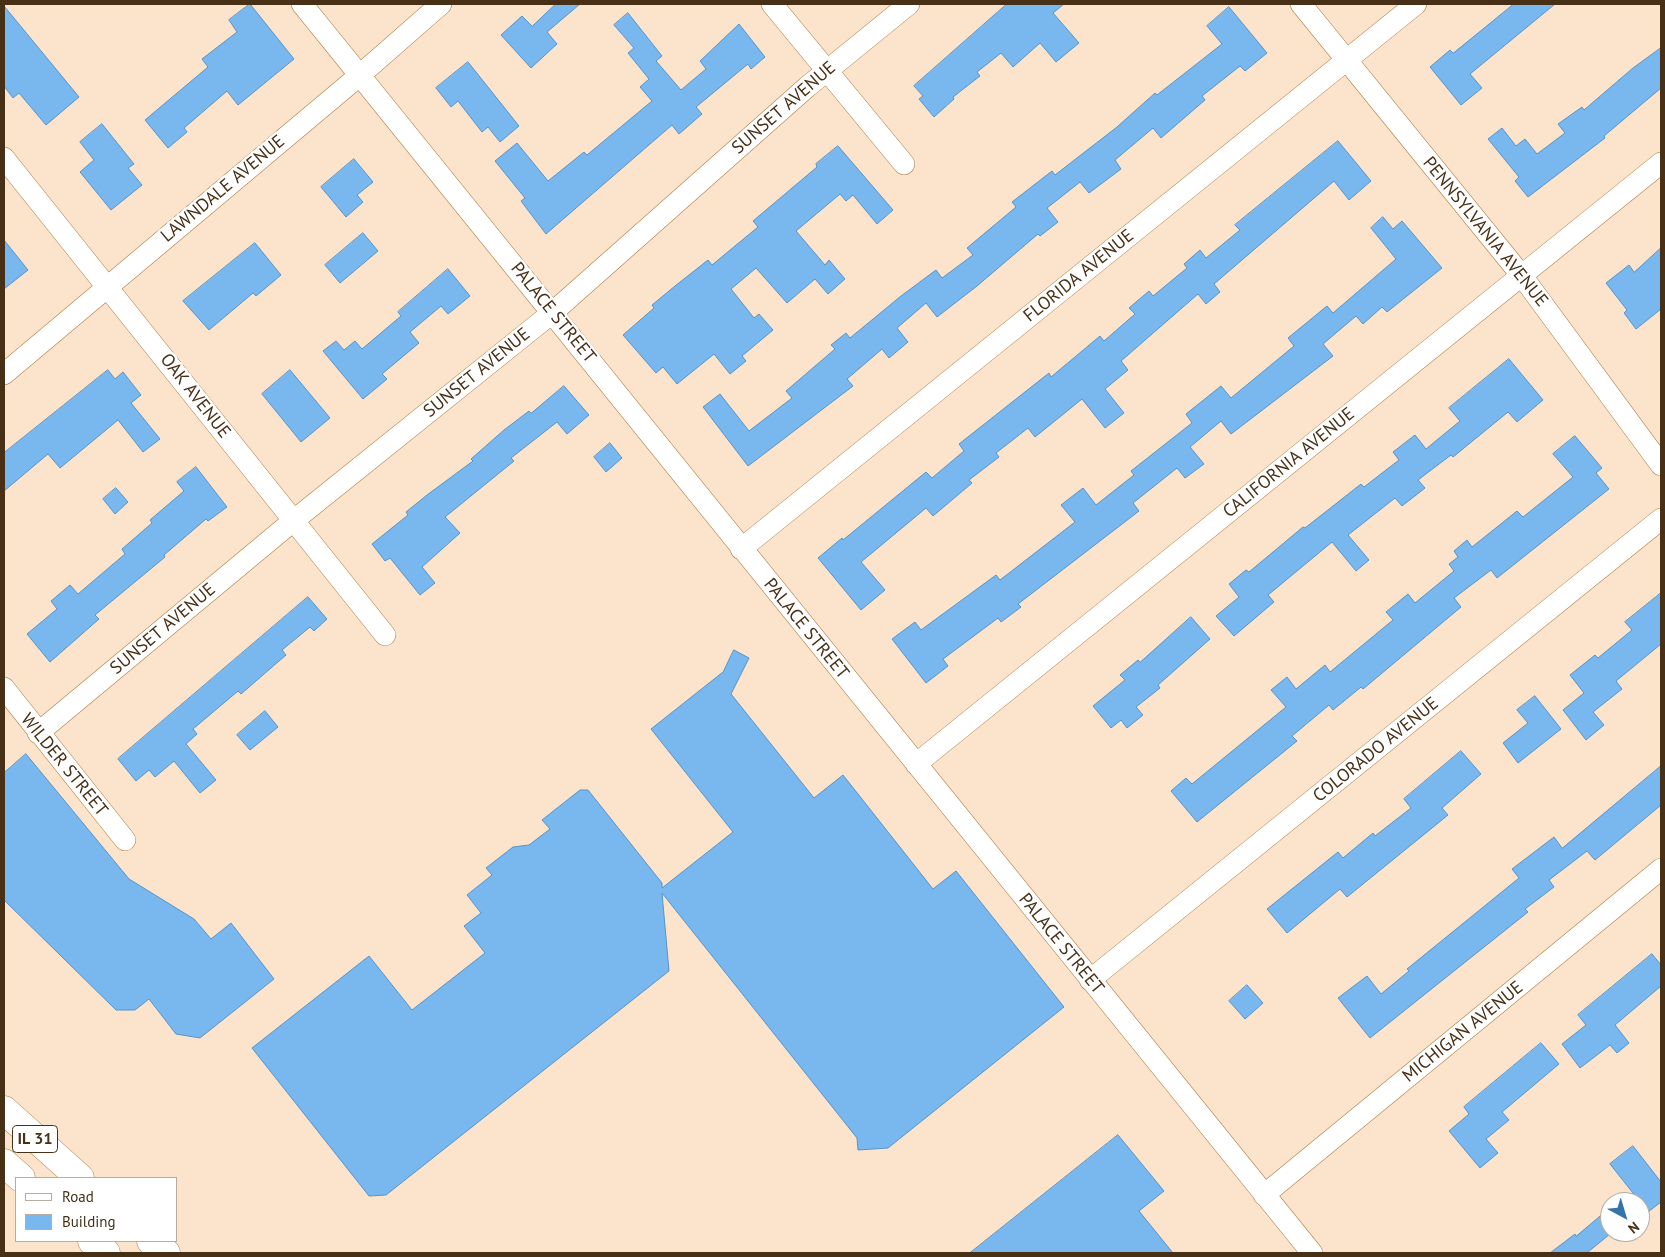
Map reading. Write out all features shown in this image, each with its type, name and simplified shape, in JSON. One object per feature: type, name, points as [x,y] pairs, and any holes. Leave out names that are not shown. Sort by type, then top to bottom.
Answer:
[{"type":"main road","name":"IL 31","points":[[4,1110],[79,1177]]},
{"type":"main road","points":[[4,1163],[20,1177]]},
{"type":"main road","points":[[93,1242],[106,1253]]},
{"type":"main road","points":[[153,1242],[166,1253]]},
{"type":"street","name":"PALACE STREET","points":[[302,4],[1312,1253]]},
{"type":"street","name":"LAWNDALE AVENUE","points":[[4,374],[360,75],[441,4]]},
{"type":"street","points":[[772,4],[904,164]]},
{"type":"street","name":"SUNSET AVENUE","points":[[38,733],[293,521],[552,313],[827,70],[909,4]]},
{"type":"street","name":"PENNSYLVANIA AVENUE","points":[[1301,4],[1522,276],[1661,465]]},
{"type":"street","name":"FLORIDA AVENUE","points":[[741,549],[1416,4]]},
{"type":"street","name":"OAK AVENUE","points":[[4,158],[385,635]]},
{"type":"street","name":"CALIFORNIA AVENUE","points":[[916,764],[1661,162]]},
{"type":"street","name":"COLORADO AVENUE","points":[[1090,980],[1661,519]]},
{"type":"street","name":"WILDER STREET","points":[[4,688],[125,840]]},
{"type":"street","name":"MICHIGAN AVENUE","points":[[1264,1194],[1661,869]]},
{"type":"building","points":[[250,4],[294,59],[238,105],[227,91],[184,128],[187,132],[168,148],[145,120],[208,67],[202,59],[237,32],[229,20]]},
{"type":"building","points":[[556,4],[580,4],[547,32],[557,44],[531,68],[501,35],[522,16],[532,26]]},
{"type":"building","points":[[1007,4],[1064,4],[1053,13],[1079,43],[1056,62],[1040,43],[1013,67],[1001,53],[977,72],[980,76],[953,97],[954,99],[934,117],[919,99],[923,96],[914,86]]},
{"type":"building","points":[[1514,4],[1555,4],[1470,74],[1482,88],[1461,105],[1430,67],[1450,50],[1453,53]]},
{"type":"building","points":[[4,6],[79,97],[46,125],[19,93],[13,98],[4,86]]},
{"type":"building","points":[[1229,7],[1267,53],[1245,71],[1240,66],[1202,96],[1205,100],[1161,138],[1153,128],[1115,160],[1121,169],[1089,193],[1080,182],[1047,208],[1058,222],[1040,236],[1038,234],[937,317],[926,303],[897,328],[908,342],[889,358],[882,349],[847,379],[853,386],[748,466],[703,407],[720,394],[749,431],[792,398],[786,391],[835,349],[831,345],[846,333],[850,338],[936,270],[942,278],[973,255],[967,248],[1016,207],[1012,202],[1052,171],[1055,175],[1117,127],[1155,93],[1157,95],[1222,44],[1207,26]]},
{"type":"building","points":[[628,13],[662,56],[656,61],[681,90],[706,69],[700,61],[739,24],[765,57],[751,69],[748,64],[696,107],[702,114],[679,134],[672,125],[546,234],[521,201],[525,198],[495,161],[517,143],[548,181],[584,152],[587,155],[652,101],[640,87],[649,79],[628,53],[634,48],[614,25]]},
{"type":"building","points":[[1661,48],[1661,88],[1604,136],[1605,138],[1528,197],[1515,181],[1519,177],[1488,139],[1502,128],[1516,146],[1525,139],[1537,154],[1565,133],[1558,124],[1582,107],[1584,110],[1633,68]]},
{"type":"building","points":[[468,62],[519,126],[500,142],[488,127],[482,132],[458,101],[451,107],[436,88]]},
{"type":"building","points":[[102,124],[134,164],[128,168],[142,185],[111,210],[80,172],[94,160],[80,142]]},
{"type":"building","points":[[1338,141],[1371,181],[1349,200],[1334,181],[1214,284],[1220,292],[1206,304],[1198,294],[1121,361],[1128,370],[1105,389],[1124,413],[1105,428],[1082,399],[1035,437],[1028,428],[996,453],[999,457],[969,480],[972,483],[933,516],[926,508],[861,562],[885,590],[861,610],[818,558],[926,472],[932,478],[964,451],[959,444],[1049,373],[1051,377],[1100,336],[1104,341],[1135,314],[1129,308],[1149,291],[1153,296],[1187,268],[1184,264],[1200,250],[1206,258],[1240,230],[1235,225]]},
{"type":"building","points":[[838,146],[893,210],[877,224],[853,195],[846,201],[840,194],[796,231],[825,265],[829,260],[845,279],[828,294],[815,279],[787,303],[756,268],[731,289],[754,318],[759,314],[773,330],[742,356],[746,361],[730,374],[714,354],[677,384],[663,367],[656,373],[623,335],[654,308],[652,305],[675,286],[708,260],[712,265],[758,227],[753,221],[817,167],[816,164]]},
{"type":"building","points":[[354,159],[373,182],[357,195],[363,202],[346,217],[321,187]]},
{"type":"building","points":[[1383,217],[1393,229],[1402,221],[1442,268],[1387,312],[1382,307],[1363,324],[1356,316],[1323,344],[1333,356],[1231,434],[1221,421],[1190,447],[1204,464],[1185,478],[1177,468],[1133,503],[1139,511],[1018,604],[1021,607],[1001,622],[998,618],[943,659],[948,666],[926,683],[892,639],[915,622],[921,630],[996,575],[1000,580],[1075,522],[1061,505],[1083,488],[1096,505],[1134,475],[1131,471],[1192,423],[1186,414],[1221,386],[1231,398],[1294,346],[1288,338],[1327,306],[1333,313],[1396,259],[1371,228]]},
{"type":"building","points":[[363,233],[378,251],[340,283],[325,265]]},
{"type":"building","points":[[4,240],[28,270],[4,289]]},
{"type":"building","points":[[255,243],[281,275],[256,296],[253,293],[209,330],[183,301]]},
{"type":"building","points":[[1661,248],[1661,309],[1636,329],[1624,313],[1627,310],[1606,283],[1629,265],[1634,272]]},
{"type":"building","points":[[448,269],[470,296],[448,314],[441,306],[410,332],[419,343],[382,374],[387,379],[363,399],[323,351],[336,341],[344,350],[355,341],[362,349],[401,316],[398,312]]},
{"type":"building","points":[[1509,359],[1543,400],[1517,422],[1508,412],[1453,457],[1451,455],[1418,480],[1425,488],[1402,506],[1395,498],[1348,535],[1369,560],[1356,571],[1332,542],[1268,595],[1274,602],[1234,636],[1216,616],[1239,597],[1229,584],[1246,570],[1249,572],[1303,527],[1305,528],[1361,484],[1364,487],[1399,460],[1393,452],[1415,435],[1426,449],[1460,421],[1449,408]]},
{"type":"building","points":[[108,370],[115,379],[123,372],[141,395],[131,403],[160,439],[143,452],[118,420],[60,468],[48,454],[4,491],[4,453]]},
{"type":"building","points":[[290,370],[330,418],[301,442],[262,394]]},
{"type":"building","points":[[564,386],[589,415],[567,434],[557,422],[511,458],[514,461],[445,517],[460,533],[422,567],[435,583],[420,595],[390,558],[385,561],[372,544],[408,515],[406,512],[473,461],[471,459],[504,430],[529,411],[531,413]]},
{"type":"building","points":[[1575,436],[1602,468],[1596,473],[1609,489],[1497,578],[1491,570],[1454,598],[1461,607],[1363,689],[1361,687],[1333,710],[1329,705],[1292,736],[1297,741],[1197,822],[1171,791],[1186,778],[1192,784],[1286,707],[1271,690],[1287,677],[1296,689],[1325,665],[1330,672],[1393,620],[1386,612],[1408,594],[1415,603],[1454,571],[1449,564],[1458,557],[1454,551],[1467,540],[1472,547],[1517,511],[1523,517],[1573,477],[1553,454]]},
{"type":"building","points":[[610,443],[622,458],[606,472],[594,457]]},
{"type":"building","points":[[196,467],[227,507],[208,521],[206,519],[164,555],[165,557],[95,615],[99,619],[50,662],[27,634],[57,609],[51,601],[70,585],[78,594],[125,554],[122,549],[152,523],[150,520],[184,491],[177,482]]},
{"type":"building","points":[[116,488],[128,502],[115,514],[103,499]]},
{"type":"building","points":[[1661,593],[1661,644],[1616,681],[1622,689],[1593,712],[1604,725],[1586,740],[1563,710],[1584,693],[1570,675],[1595,655],[1598,658],[1632,630],[1625,622]]},
{"type":"building","points":[[308,597],[327,619],[314,631],[310,627],[282,650],[286,655],[241,694],[238,691],[193,729],[197,734],[186,744],[216,780],[200,793],[174,761],[155,777],[149,770],[136,781],[118,759]]},
{"type":"building","points":[[1191,617],[1210,639],[1158,685],[1160,688],[1136,707],[1143,715],[1127,728],[1121,720],[1111,728],[1093,706],[1125,680],[1120,675],[1138,660],[1140,662]]},
{"type":"building","points":[[734,650],[749,658],[731,694],[814,798],[843,775],[933,889],[956,871],[1064,1007],[888,1148],[858,1150],[857,1138],[662,893],[669,971],[386,1195],[369,1196],[252,1048],[369,956],[412,1010],[485,953],[464,926],[481,913],[467,895],[492,875],[486,868],[513,847],[529,845],[550,829],[542,820],[580,790],[588,790],[662,883],[662,888],[733,832],[651,729],[723,672]]},
{"type":"building","points":[[1535,696],[1561,729],[1518,763],[1503,743],[1528,723],[1517,710]]},
{"type":"building","points":[[265,711],[278,727],[250,750],[237,735]]},
{"type":"building","points":[[1461,751],[1481,774],[1442,808],[1448,815],[1347,897],[1340,889],[1287,933],[1267,909],[1338,852],[1343,858],[1373,833],[1375,836],[1411,808],[1404,799]]},
{"type":"building","points":[[26,754],[129,879],[194,919],[211,939],[231,923],[274,979],[200,1038],[176,1034],[149,999],[135,1010],[116,1010],[4,900],[4,773]]},
{"type":"building","points":[[1661,766],[1661,805],[1595,860],[1587,851],[1549,880],[1554,887],[1525,909],[1528,912],[1370,1038],[1338,998],[1367,976],[1381,994],[1409,971],[1407,969],[1519,878],[1512,869],[1554,837],[1562,848]]},
{"type":"building","points":[[1652,954],[1661,965],[1661,986],[1615,1025],[1629,1043],[1617,1053],[1610,1045],[1580,1068],[1562,1044],[1586,1025],[1578,1015]]},
{"type":"building","points":[[1247,985],[1263,1003],[1245,1019],[1229,1001]]},
{"type":"building","points":[[1541,1043],[1559,1064],[1502,1112],[1509,1120],[1486,1139],[1498,1153],[1480,1168],[1449,1131],[1469,1114],[1464,1107]]},
{"type":"building","points":[[1118,1135],[1164,1191],[1139,1211],[1173,1253],[970,1253]]},
{"type":"building","points":[[1633,1146],[1661,1182],[1661,1202],[1650,1210],[1650,1192],[1632,1192],[1610,1164]]},
{"type":"building","points":[[1600,1216],[1600,1242],[1588,1252],[1590,1253],[1550,1253],[1575,1234],[1576,1236]]}]
